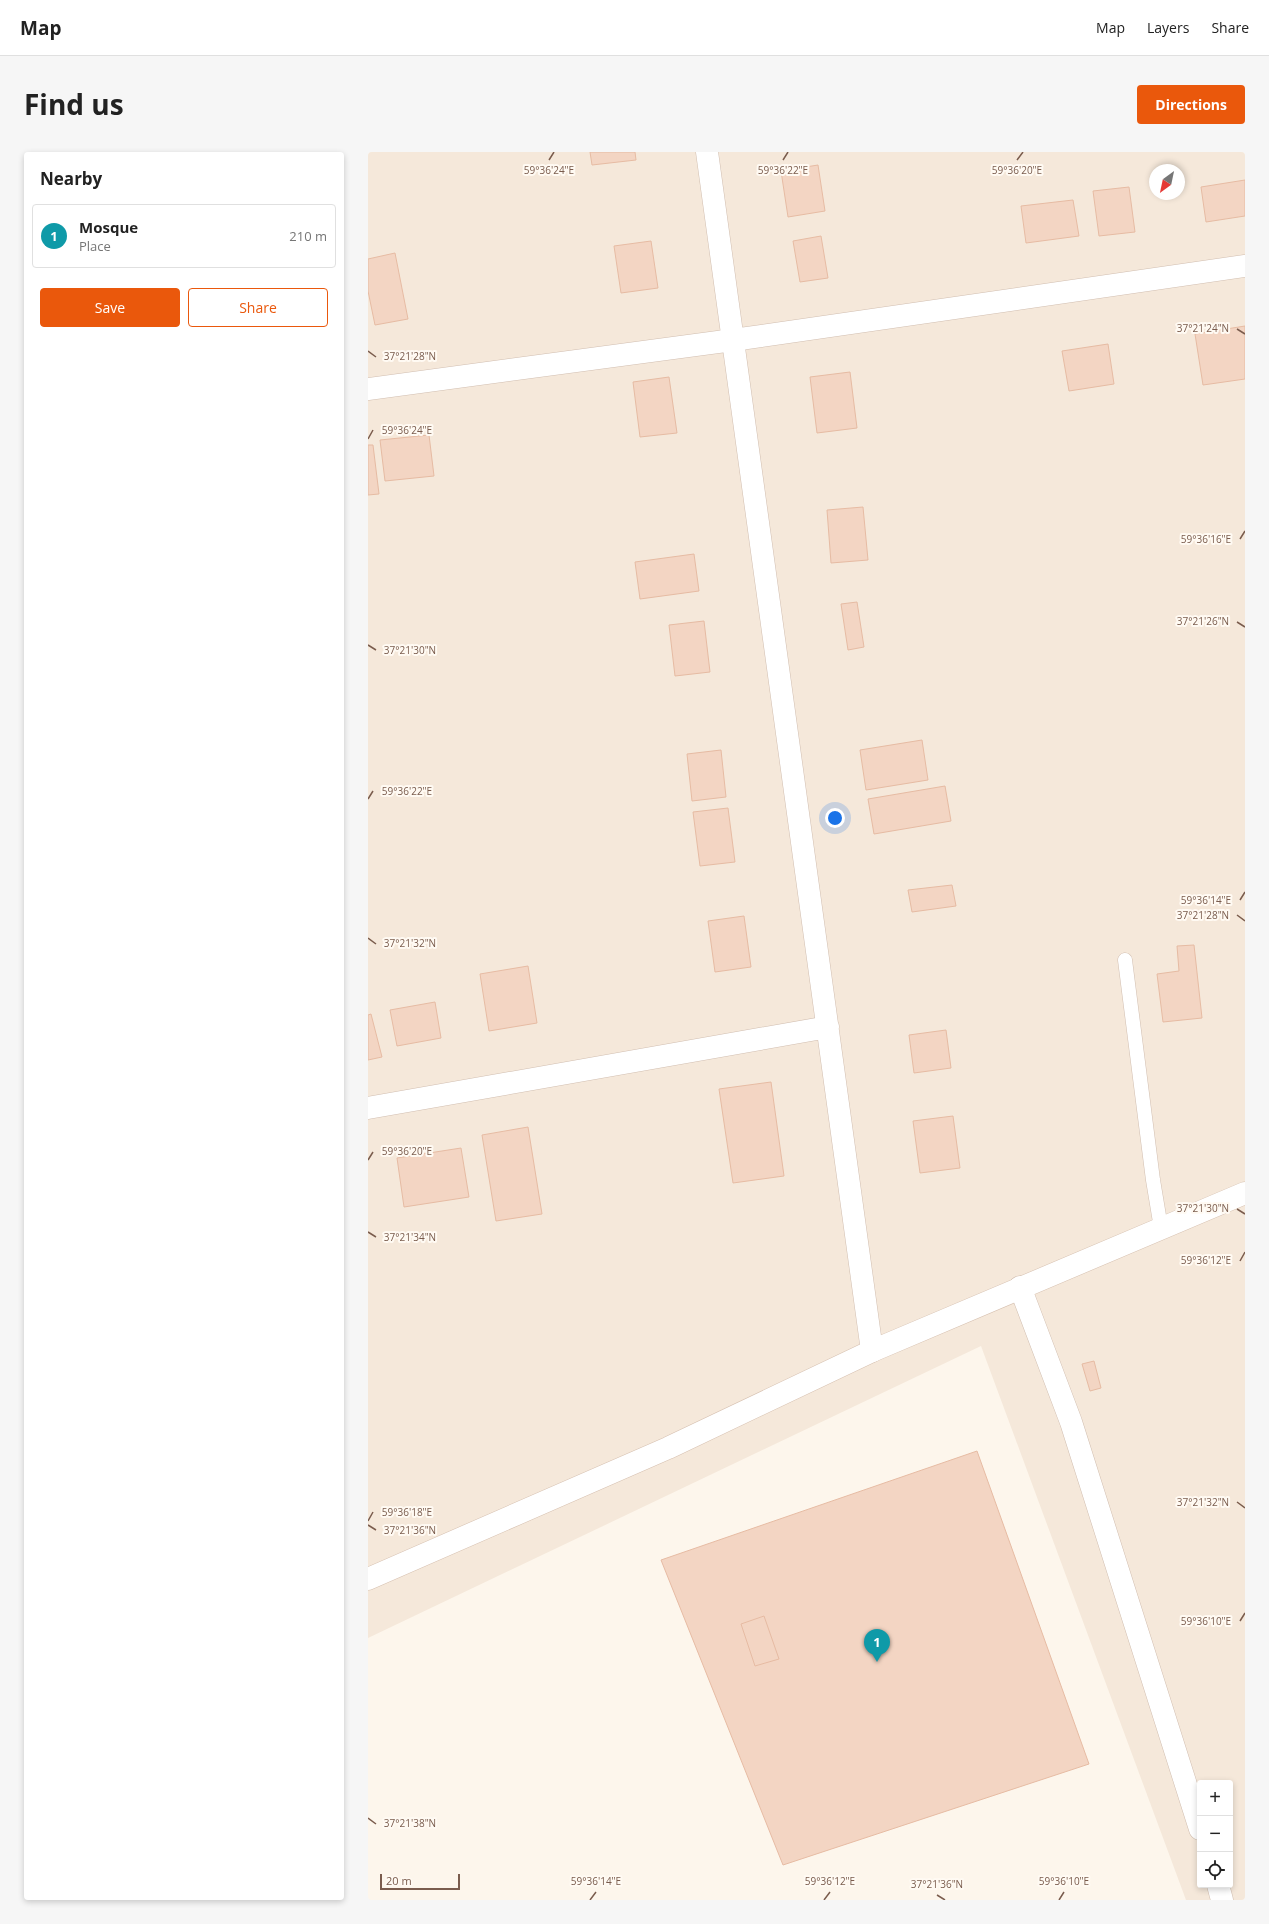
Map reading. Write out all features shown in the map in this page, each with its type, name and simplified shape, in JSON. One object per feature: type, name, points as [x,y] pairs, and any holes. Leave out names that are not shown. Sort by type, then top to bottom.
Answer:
[{"type":"street","points":[[707,152],[872,1351]]},
{"type":"street","points":[[368,389],[733,340],[1245,266]]},
{"type":"street","points":[[368,1108],[828,1027]]},
{"type":"street","points":[[368,1579],[668,1448],[872,1351],[1020,1287],[1245,1193]]},
{"type":"street","points":[[1020,1287],[1071,1422],[1197,1820]]},
{"type":"street","points":[[1219,1888],[1222,1900]]},
{"type":"lane","points":[[1125,960],[1153,1180],[1161,1228]]},
{"type":"shaded area","points":[[368,152],[1245,152],[1245,1900],[1186,1900],[981,1346],[368,1638]]},
{"type":"building","points":[[590,152],[635,152],[636,160],[592,165]]},
{"type":"building","points":[[818,165],[825,211],[788,217],[781,171]]},
{"type":"building","points":[[1245,180],[1245,216],[1206,222],[1201,187]]},
{"type":"building","points":[[1129,187],[1135,232],[1099,236],[1093,191]]},
{"type":"building","points":[[1073,200],[1079,236],[1026,243],[1021,206]]},
{"type":"building","points":[[821,236],[828,278],[800,282],[793,241]]},
{"type":"building","points":[[651,241],[658,288],[621,293],[614,246]]},
{"type":"building","points":[[395,253],[408,319],[375,325],[368,291],[368,259]]},
{"type":"building","points":[[1245,326],[1245,379],[1203,385],[1195,334]]},
{"type":"building","points":[[1108,344],[1114,384],[1069,391],[1062,351]]},
{"type":"building","points":[[850,372],[857,428],[817,433],[810,377]]},
{"type":"building","points":[[669,377],[677,433],[640,437],[633,382]]},
{"type":"building","points":[[429,435],[434,476],[385,481],[380,440]]},
{"type":"building","points":[[368,445],[373,445],[379,494],[368,495]]},
{"type":"building","points":[[863,507],[868,560],[831,563],[827,510]]},
{"type":"building","points":[[694,554],[699,591],[640,599],[635,562]]},
{"type":"building","points":[[857,602],[864,647],[848,650],[841,604]]},
{"type":"building","points":[[704,621],[710,672],[675,676],[669,625]]},
{"type":"building","points":[[922,740],[928,780],[866,790],[860,750]]},
{"type":"building","points":[[721,750],[726,797],[692,801],[687,754]]},
{"type":"building","points":[[945,786],[951,821],[874,834],[868,799]]},
{"type":"building","points":[[728,808],[735,862],[700,866],[693,812]]},
{"type":"building","points":[[952,885],[956,906],[912,912],[908,890]]},
{"type":"building","points":[[744,916],[751,967],[715,972],[708,921]]},
{"type":"building","points":[[1194,945],[1202,1018],[1163,1022],[1157,974],[1179,971],[1177,946]]},
{"type":"building","points":[[528,966],[537,1023],[489,1031],[480,974]]},
{"type":"building","points":[[435,1002],[441,1038],[397,1046],[390,1010]]},
{"type":"building","points":[[371,1014],[382,1057],[368,1060],[368,1015]]},
{"type":"building","points":[[946,1030],[951,1068],[914,1073],[909,1035]]},
{"type":"building","points":[[771,1082],[784,1176],[733,1183],[719,1089]]},
{"type":"building","points":[[953,1116],[960,1168],[920,1173],[913,1121]]},
{"type":"building","points":[[528,1127],[542,1214],[496,1221],[482,1135]]},
{"type":"building","points":[[461,1148],[469,1197],[404,1207],[397,1158]]},
{"type":"building","points":[[1094,1361],[1101,1388],[1090,1391],[1082,1364]]},
{"type":"building","points":[[977,1451],[1089,1764],[783,1865],[661,1560]]},
{"type":"building","points":[[764,1616],[779,1659],[755,1666],[741,1624]]},
{"type":"place","name":"Mosque","points":[[877,1662]]}]
